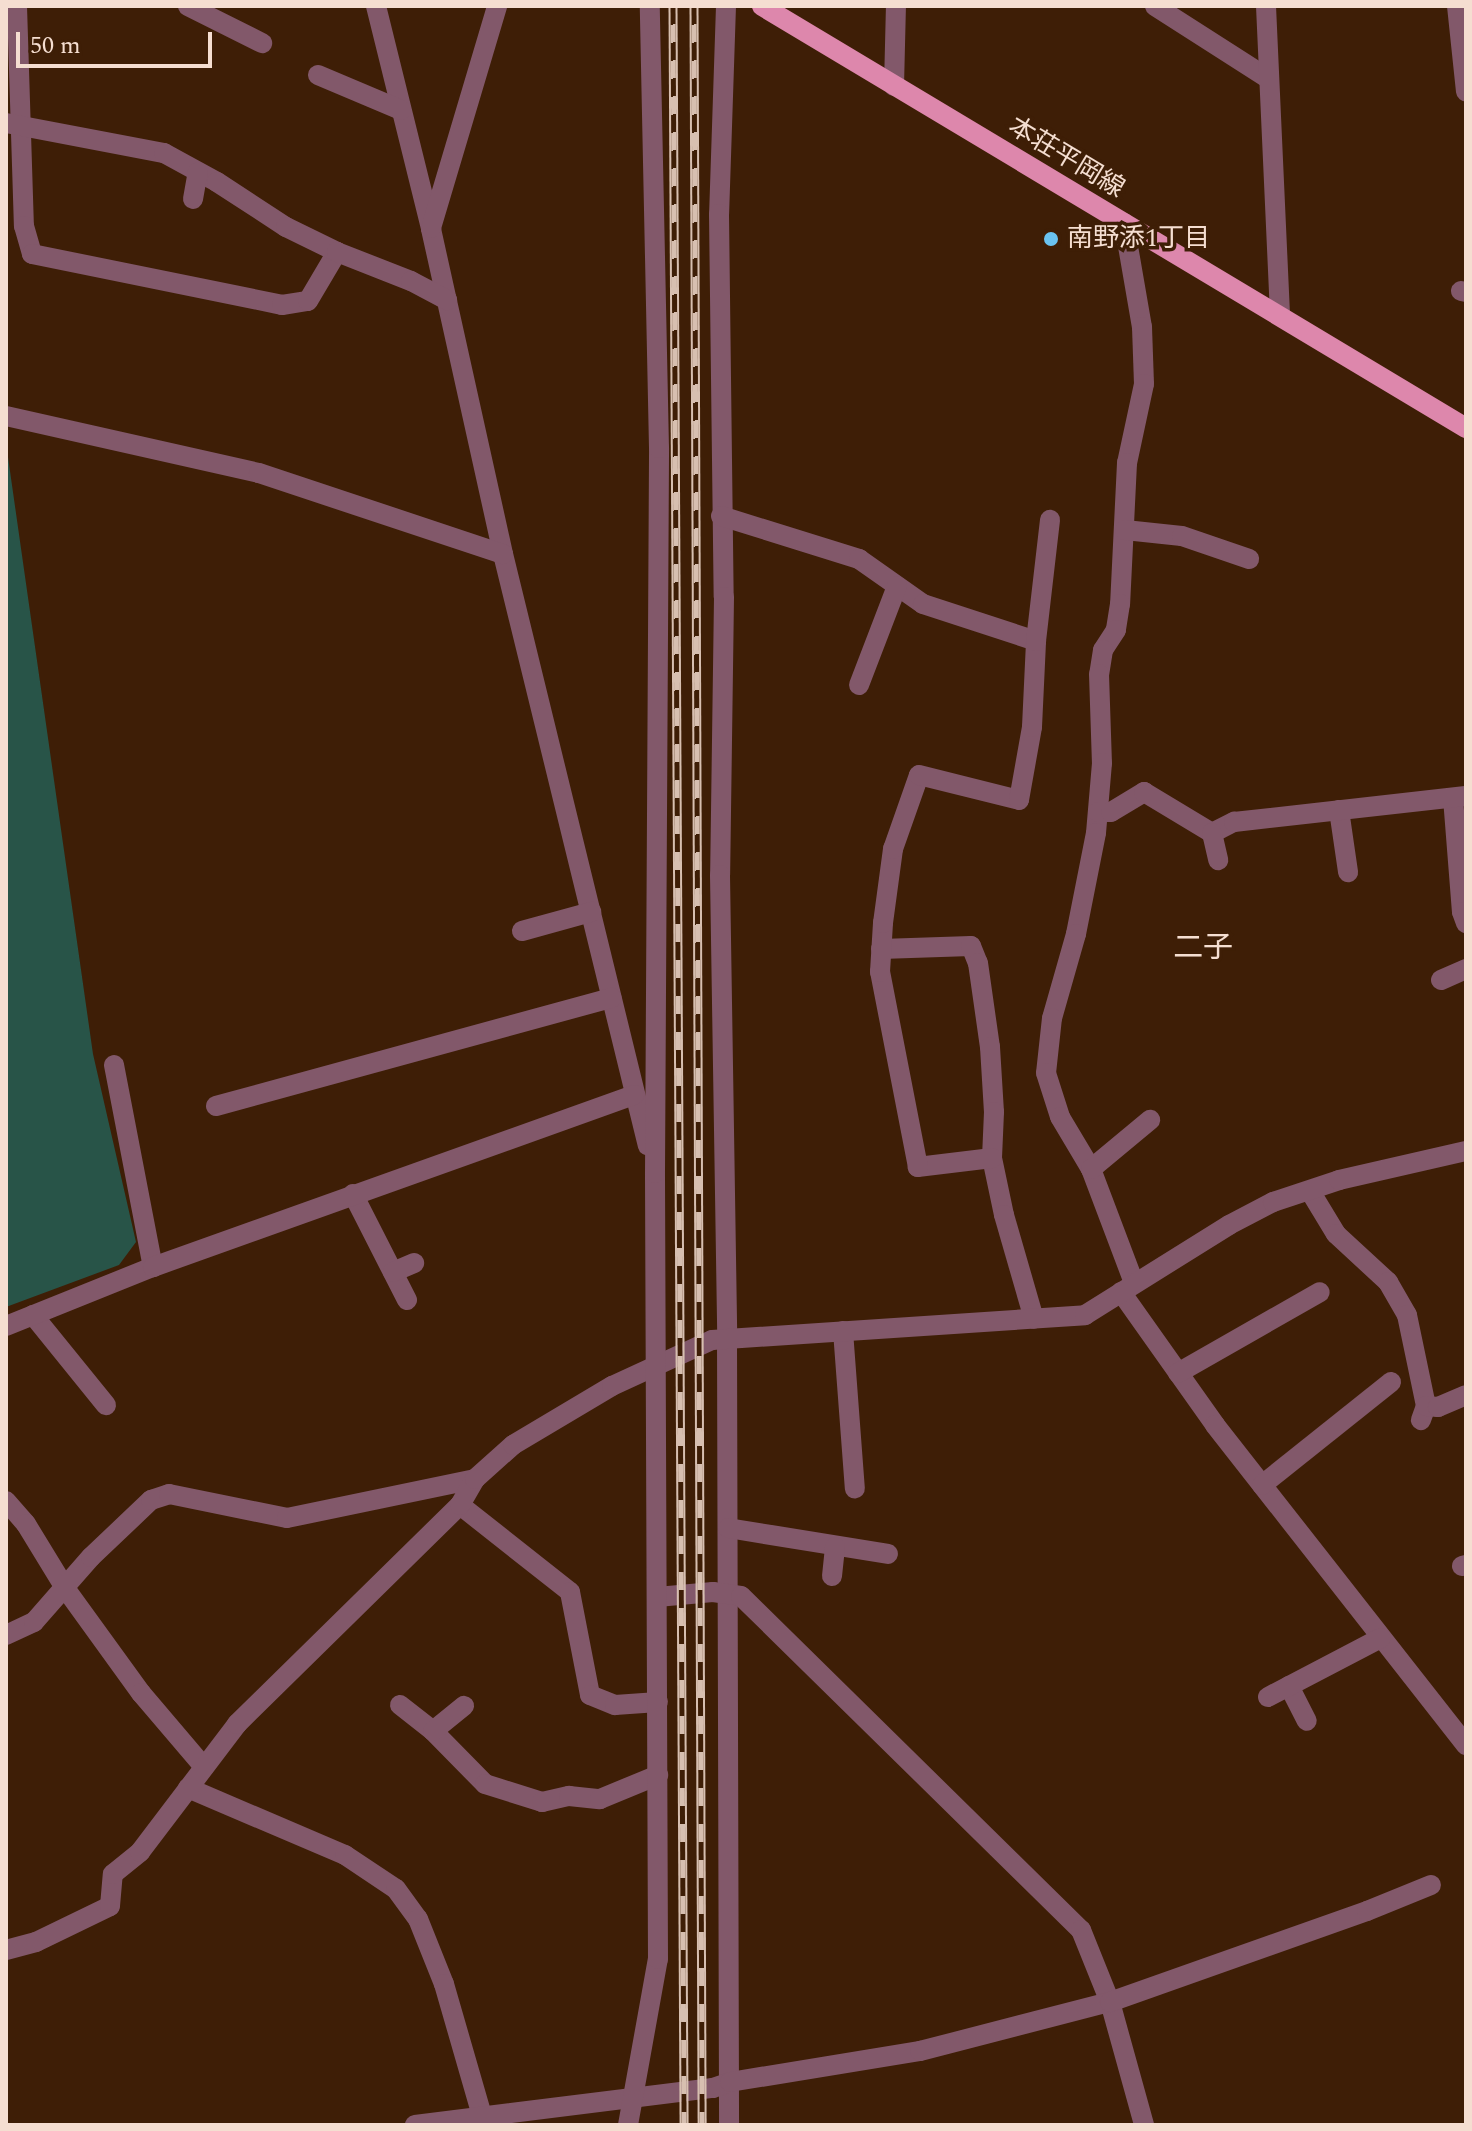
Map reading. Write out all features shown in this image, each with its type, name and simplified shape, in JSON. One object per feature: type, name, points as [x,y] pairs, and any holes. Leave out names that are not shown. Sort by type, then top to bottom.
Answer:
[{"type":"main road","name":"本荘平岡線","points":[[762,6],[1466,428]]},
{"type":"street","points":[[17,6],[13,124],[24,226],[32,254],[282,305],[308,301],[337,252]]},
{"type":"street","points":[[188,6],[262,43]]},
{"type":"street","points":[[376,6],[431,229],[503,554],[655,1173]]},
{"type":"street","points":[[431,229],[497,6]]},
{"type":"street","points":[[628,2125],[630,2100],[658,1959],[655,1173],[659,448],[650,6]]},
{"type":"street","points":[[726,6],[719,214],[724,597],[720,875],[727,1339],[726,1936],[729,2125]]},
{"type":"street","points":[[894,86],[896,6]]},
{"type":"street","points":[[1155,6],[1269,79]]},
{"type":"street","points":[[1266,6],[1280,316]]},
{"type":"street","points":[[1457,6],[1466,92]]},
{"type":"street","points":[[318,75],[401,110]]},
{"type":"street","points":[[13,124],[164,153],[286,227],[337,252],[411,281],[447,300]]},
{"type":"street","points":[[193,199],[198,172]]},
{"type":"street","points":[[1124,223],[1142,327],[1144,384],[1127,463],[1125,530],[1116,630],[1103,650],[1099,674],[1102,763],[1098,812],[1080,919],[1052,1018],[1046,1073],[1060,1117],[1091,1169],[1127,1288],[1178,1373],[1466,1745]]},
{"type":"street","points":[[6,416],[259,473],[503,554]]},
{"type":"street","points":[[721,516],[859,559],[923,604],[1036,641]]},
{"type":"street","points":[[992,1158],[918,1167],[880,972],[881,949],[893,849],[919,775],[1019,800],[1032,727],[1036,641],[1050,520]]},
{"type":"street","points":[[1125,530],[1182,536],[1249,559]]},
{"type":"street","points":[[859,685],[897,586]]},
{"type":"street","points":[[1098,812],[1111,812],[1144,792],[1212,833],[1218,860]]},
{"type":"street","points":[[1212,833],[1234,822],[1460,797],[1462,912],[1466,923]]},
{"type":"street","points":[[1339,810],[1348,872]]},
{"type":"street","points":[[522,931],[591,912]]},
{"type":"street","points":[[881,949],[971,946],[978,963],[990,1047],[994,1112],[992,1158],[1004,1215],[1034,1319]]},
{"type":"street","points":[[1441,980],[1466,969]]},
{"type":"street","points":[[216,1106],[612,998]]},
{"type":"street","points":[[114,1065],[153,1267]]},
{"type":"street","points":[[6,1326],[153,1267],[634,1095]]},
{"type":"street","points":[[1091,1169],[1150,1120]]},
{"type":"street","points":[[6,1950],[36,1942],[110,1906],[113,1874],[140,1852],[237,1724],[306,1652],[460,1505],[475,1479],[513,1445],[612,1386],[712,1340],[1085,1315],[1240,1219],[1273,1202],[1339,1180],[1466,1151]]},
{"type":"street","points":[[1310,1191],[1336,1234],[1388,1282],[1407,1315],[1424,1413],[1466,1395]]},
{"type":"street","points":[[353,1194],[407,1300]]},
{"type":"street","points":[[393,1272],[414,1263]]},
{"type":"street","points":[[1178,1373],[1320,1292]]},
{"type":"street","points":[[33,1315],[106,1405]]},
{"type":"street","points":[[843,1331],[855,1489]]},
{"type":"street","points":[[1262,1485],[1391,1382]]},
{"type":"street","points":[[6,1635],[34,1622],[151,1500],[169,1494],[287,1518],[475,1479]]},
{"type":"street","points":[[6,1501],[26,1524],[65,1588],[141,1693],[204,1767]]},
{"type":"street","points":[[460,1505],[570,1592],[590,1695],[615,1705],[658,1702]]},
{"type":"street","points":[[728,1528],[888,1554]]},
{"type":"street","points":[[832,1576],[835,1547]]},
{"type":"street","points":[[657,1597],[728,1593],[741,1596],[1081,1930],[1110,2002],[1144,2125]]},
{"type":"street","points":[[1268,1697],[1381,1638]]},
{"type":"street","points":[[1289,1686],[1307,1721]]},
{"type":"street","points":[[400,1705],[433,1731],[485,1784],[542,1802],[569,1796],[600,1799],[658,1775]]},
{"type":"street","points":[[433,1731],[464,1706]]},
{"type":"street","points":[[188,1788],[345,1855],[396,1889],[418,1919],[444,1984],[482,2116]]},
{"type":"street","points":[[415,2125],[713,2088],[730,2082],[920,2051],[1110,2002],[1367,1911],[1431,1885]]},
{"type":"water","points":[[6,443],[93,1054],[136,1242],[119,1265],[6,1307]]},
{"type":"railway","points":[[673,6],[684,2125]]},
{"type":"railway","points":[[694,6],[702,2125]]},
{"type":"place","name":"南野添1丁目","points":[[1051,239]]},
{"type":"district","name":"二子","points":[[1203,948]]}]
